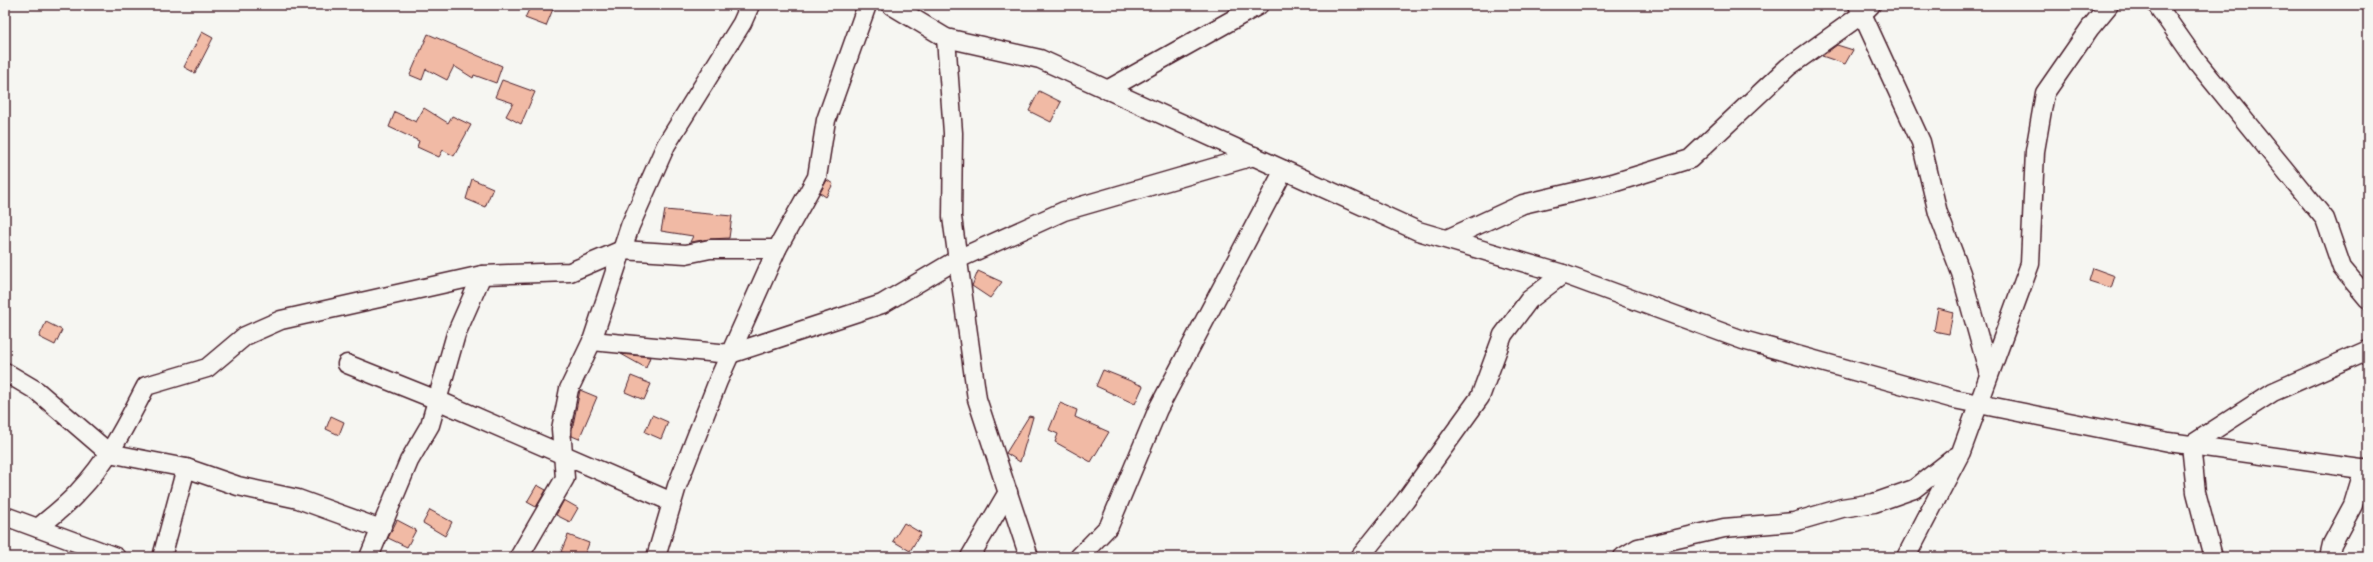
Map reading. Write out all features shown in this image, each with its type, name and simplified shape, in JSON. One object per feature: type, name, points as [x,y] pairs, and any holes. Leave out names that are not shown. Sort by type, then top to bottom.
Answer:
[{"type":"street","points":[[519,557],[565,478],[561,429],[569,389],[592,341],[630,226],[666,145],[742,23],[750,5]]},
{"type":"street","points":[[656,557],[672,502],[718,381],[777,249],[817,177],[826,120],[868,5]]},
{"type":"street","points":[[891,5],[946,38],[1040,59],[1418,231],[1563,274],[1743,340],[1977,403],[2191,445],[2366,469],[2353,505],[2332,544],[2329,557]]},
{"type":"street","points":[[1107,90],[1259,5]]},
{"type":"street","points":[[1906,557],[1961,452],[1977,403],[2030,264],[2035,151],[2045,93],[2090,28],[2109,5]]},
{"type":"street","points":[[2157,5],[2197,62],[2325,219],[2342,268],[2368,299]]},
{"type":"street","points":[[1447,239],[1523,204],[1613,183],[1690,159],[1788,68],[1863,8],[1920,142],[1938,212],[1961,273],[1989,374]]},
{"type":"street","points":[[946,38],[953,133],[952,217],[977,399],[1029,557]]},
{"type":"street","points":[[592,341],[730,354],[882,304],[958,259],[1064,210],[1254,156]]},
{"type":"street","points":[[1079,557],[1109,526],[1158,409],[1284,170]]},
{"type":"street","points":[[38,528],[80,491],[109,453],[119,439],[146,386],[206,368],[246,336],[281,320],[482,275],[570,272],[622,250],[686,254],[710,249],[777,249]]},
{"type":"street","points":[[1360,557],[1404,501],[1480,397],[1503,335],[1529,300],[1563,274]]},
{"type":"street","points":[[369,557],[409,461],[430,425],[456,334],[482,275]]},
{"type":"street","points":[[2191,445],[2273,392],[2368,350]]},
{"type":"street","points":[[347,364],[437,400],[672,502]]},
{"type":"street","points":[[5,372],[38,391],[109,453],[186,468],[238,486],[298,499],[381,529]]},
{"type":"street","points":[[2191,445],[2196,492],[2212,557]]},
{"type":"street","points":[[1623,557],[1638,548],[1724,528],[1794,522],[1842,508],[1874,502],[1914,489],[1961,452]]},
{"type":"street","points":[[162,557],[186,468]]},
{"type":"street","points":[[970,557],[1008,492]]},
{"type":"street","points":[[5,516],[116,557]]},
{"type":"building","points":[[531,5],[543,5],[553,9],[546,26],[525,18]]},
{"type":"building","points":[[202,32],[213,38],[195,73],[184,67]]},
{"type":"building","points":[[428,34],[502,66],[496,83],[474,75],[473,78],[454,66],[447,80],[426,69],[422,80],[410,75]]},
{"type":"building","points":[[1837,45],[1853,50],[1845,64],[1822,56]]},
{"type":"building","points":[[502,80],[535,92],[521,124],[506,116],[513,103],[495,97]]},
{"type":"building","points":[[1039,91],[1061,102],[1051,122],[1029,111]]},
{"type":"building","points":[[424,108],[448,123],[452,116],[471,125],[454,156],[443,150],[439,157],[417,147],[419,141],[389,127],[395,112],[416,122]]},
{"type":"building","points":[[472,179],[493,188],[485,207],[466,199]]},
{"type":"building","points":[[827,180],[833,184],[826,197],[820,193]]},
{"type":"building","points":[[665,210],[732,216],[729,238],[690,242],[693,236],[661,231]]},
{"type":"building","points":[[2093,268],[2115,276],[2111,288],[2089,281]]},
{"type":"building","points":[[978,271],[1002,282],[990,298],[972,286]]},
{"type":"building","points":[[1938,308],[1953,312],[1949,334],[1934,331]]},
{"type":"building","points":[[46,322],[62,330],[55,345],[39,337]]},
{"type":"building","points":[[621,354],[650,357],[646,368]]},
{"type":"building","points":[[1103,370],[1143,386],[1135,404],[1096,386]]},
{"type":"building","points":[[631,376],[651,384],[644,400],[625,392]]},
{"type":"building","points":[[580,390],[597,397],[579,439],[572,436],[572,430]]},
{"type":"building","points":[[1060,403],[1077,410],[1075,417],[1109,432],[1091,462],[1055,442],[1058,434],[1049,430]]},
{"type":"building","points":[[652,415],[668,422],[661,439],[645,432]]},
{"type":"building","points":[[331,416],[344,422],[339,435],[326,429]]},
{"type":"building","points":[[1029,416],[1033,417],[1020,462],[1006,453]]},
{"type":"building","points":[[537,485],[546,490],[536,507],[527,502]]},
{"type":"building","points":[[564,500],[578,508],[570,522],[556,515]]},
{"type":"building","points":[[430,510],[452,522],[445,536],[423,523]]},
{"type":"building","points":[[397,520],[416,530],[407,547],[388,538]]},
{"type":"building","points":[[904,523],[921,533],[910,551],[893,541]]},
{"type":"building","points":[[568,535],[589,543],[584,557],[574,557],[561,552]]}]
